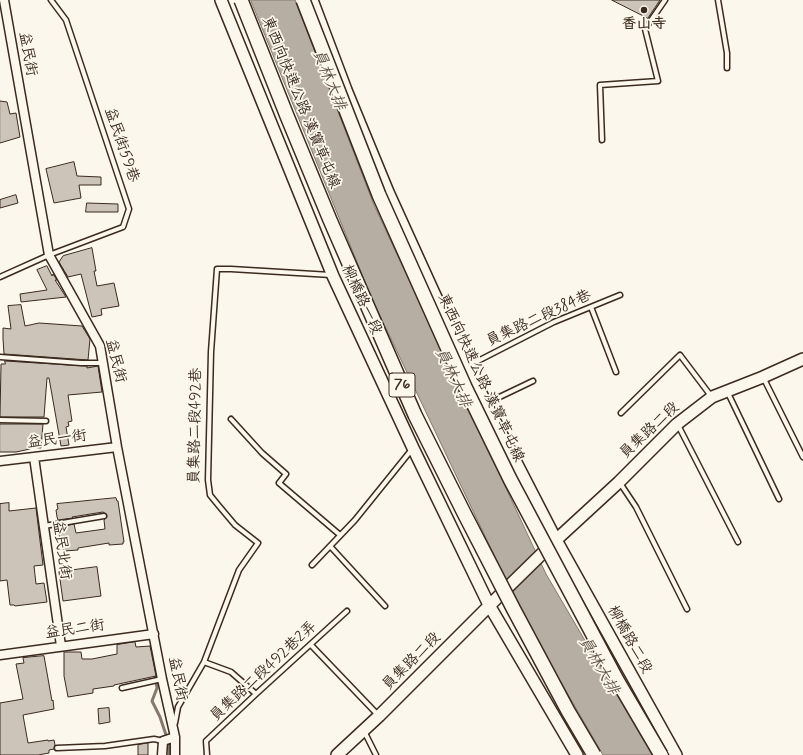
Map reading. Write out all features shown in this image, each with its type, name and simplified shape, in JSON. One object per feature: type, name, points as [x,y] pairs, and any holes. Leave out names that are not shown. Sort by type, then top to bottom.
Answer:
[{"type":"highway","name":"東西向快速公路 漢寶草屯線","points":[[241,0],[286,116],[324,207],[416,415],[514,610],[568,712],[594,755]]},
{"type":"highway","name":"東西向快速公路 漢寶草屯線","points":[[303,0],[380,195],[464,387],[510,479],[617,680],[661,755]]},
{"type":"main road","name":"柳橋路一段","points":[[221,0],[333,276],[413,448],[489,605]]},
{"type":"main road","points":[[312,0],[346,90],[388,192],[486,404],[556,540]]},
{"type":"main road","name":"員集路二段","points":[[337,755],[364,731],[506,588],[619,482],[677,424],[712,398],[803,359]]},
{"type":"main road","name":"柳橋路二段","points":[[556,540],[676,755]]},
{"type":"main road","points":[[489,605],[577,755]]},
{"type":"street","name":"益民街","points":[[4,0],[49,255],[100,346],[117,447],[162,679],[175,737]]},
{"type":"street","name":"益民一街","points":[[0,461],[117,447]]},
{"type":"street","name":"益民北街","points":[[34,457],[61,646]]},
{"type":"street","name":"益民二街","points":[[0,655],[154,634]]},
{"type":"street","points":[[162,755],[163,741],[175,737]]},
{"type":"street","name":"員集路二段492巷","points":[[175,737],[175,755]]},
{"type":"lane","name":"益民街59巷","points":[[0,277],[49,255],[123,227],[130,209],[66,20],[51,0]]},
{"type":"lane","points":[[602,140],[600,85],[658,81],[645,29],[665,0]]},
{"type":"lane","points":[[718,0],[727,53],[727,68]]},
{"type":"lane","name":"員集路二段492巷","points":[[175,737],[175,719],[178,707],[204,662],[239,570],[258,543],[235,525],[210,495],[208,480],[211,352],[217,269],[333,276]]},
{"type":"lane","name":"員集路二段384巷","points":[[468,366],[554,322],[620,295]]},
{"type":"lane","points":[[591,307],[616,372]]},
{"type":"lane","points":[[621,413],[680,355],[712,398]]},
{"type":"lane","points":[[0,357],[81,363],[103,363]]},
{"type":"lane","points":[[763,377],[803,457]]},
{"type":"lane","points":[[486,404],[533,381]]},
{"type":"lane","points":[[727,391],[779,499]]},
{"type":"lane","points":[[231,419],[262,453],[286,474],[279,483],[340,536]]},
{"type":"lane","points":[[0,420],[46,421]]},
{"type":"lane","points":[[677,424],[738,542]]},
{"type":"lane","points":[[312,565],[355,520],[413,448]]},
{"type":"lane","points":[[619,482],[636,507],[687,610]]},
{"type":"lane","points":[[44,526],[104,516]]},
{"type":"lane","points":[[330,546],[385,606]]},
{"type":"lane","name":"員集路二段492巷2弄","points":[[207,755],[206,742],[347,611]]},
{"type":"lane","points":[[311,644],[379,716]]},
{"type":"lane","points":[[204,662],[231,672],[256,694]]},
{"type":"lane","points":[[122,688],[162,679]]},
{"type":"lane","points":[[364,731],[376,755]]},
{"type":"lane","points":[[57,748],[105,746],[154,739],[163,741]]},
{"type":"water","name":"員林大排","points":[[251,0],[295,0],[374,205],[546,574],[652,755],[603,755],[526,622],[372,299]]},
{"type":"building","name":"香山寺","points":[[612,0],[660,0],[648,18]]},
{"type":"building","points":[[0,101],[7,102],[10,114],[16,113],[20,137],[0,143]]},
{"type":"building","points":[[74,162],[77,176],[101,177],[101,185],[79,185],[81,198],[54,203],[46,169]]},
{"type":"building","points":[[16,195],[18,203],[0,208],[0,200]]},
{"type":"building","points":[[87,203],[118,204],[118,212],[86,212]]},
{"type":"building","points":[[92,248],[97,286],[114,283],[119,306],[101,309],[102,315],[92,317],[81,274],[68,277],[59,262],[63,256]]},
{"type":"building","points":[[47,266],[52,276],[53,274],[57,280],[55,280],[66,297],[21,302],[20,294],[47,290],[37,270]]},
{"type":"building","points":[[21,305],[25,326],[39,323],[82,326],[90,339],[88,360],[4,354],[3,328],[11,329],[8,306]]},
{"type":"building","points":[[5,361],[87,366],[87,368],[98,366],[102,392],[68,395],[72,421],[68,422],[69,426],[66,427],[69,445],[61,446],[49,378],[47,378],[44,417],[0,417],[1,364],[5,364]]},
{"type":"building","points":[[0,424],[43,424],[41,448],[30,447],[30,449],[16,452],[0,452]]},
{"type":"building","points":[[116,498],[118,501],[124,542],[123,544],[109,545],[109,543],[78,548],[78,550],[64,551],[61,549],[59,533],[61,532],[60,527],[74,524],[76,533],[105,529],[104,520],[107,516],[103,512],[58,520],[56,510],[58,509],[57,504]]},
{"type":"building","points":[[9,503],[9,511],[36,508],[43,565],[34,566],[36,584],[44,583],[47,602],[15,606],[10,605],[7,580],[0,581],[0,504]]},
{"type":"building","points":[[97,567],[101,596],[63,601],[59,572]]},
{"type":"building","points":[[135,642],[136,647],[150,646],[156,676],[114,686],[93,689],[93,693],[68,697],[64,676],[64,652],[81,652],[82,659],[92,659],[117,654],[117,645]]},
{"type":"building","points":[[44,656],[54,709],[23,715],[28,743],[54,740],[54,749],[49,750],[49,753],[38,755],[0,755],[0,703],[23,699],[16,664],[24,663],[23,658]]},
{"type":"building","points":[[109,708],[110,722],[99,724],[98,709]]},
{"type":"building","points":[[148,743],[148,755],[138,755],[138,745]]},
{"type":"waterway","points":[[155,674],[157,688],[152,701],[160,717],[169,744],[169,755]]},
{"type":"place","name":"香山寺","points":[[644,10]]}]
